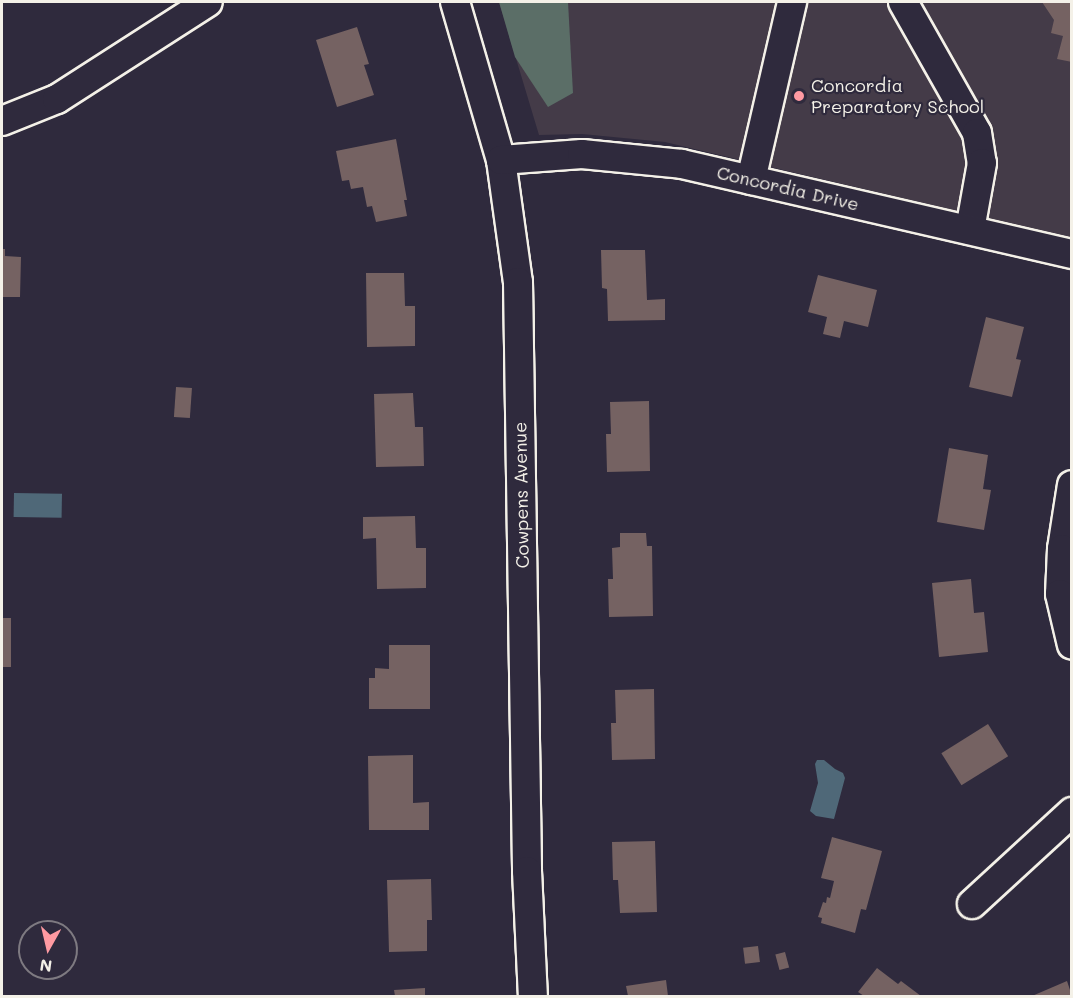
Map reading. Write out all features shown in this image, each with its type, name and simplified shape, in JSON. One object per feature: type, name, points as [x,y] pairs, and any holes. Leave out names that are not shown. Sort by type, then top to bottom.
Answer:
[{"type":"street","points":[[2,121],[57,99],[208,2]]},
{"type":"street","name":"Cowpens Avenue","points":[[455,2],[501,160],[518,282],[527,872],[533,996]]},
{"type":"street","points":[[751,180],[792,2]]},
{"type":"street","points":[[903,2],[977,133],[982,163],[970,230]]},
{"type":"street","name":"Concordia Drive","points":[[501,160],[582,154],[682,164],[1071,254]]},
{"type":"street","points":[[1071,484],[1062,549],[1060,594],[1071,645]]},
{"type":"street","points":[[972,904],[1071,812]]},
{"type":"shaded area","name":"Concordia Preparatory School","points":[[499,2],[1071,2],[1071,238],[665,142],[582,134],[539,135]]},
{"type":"green space","points":[[499,2],[568,2],[573,93],[548,107],[515,57]]},
{"type":"water","points":[[14,493],[62,494],[62,518],[14,517]]},
{"type":"water","points":[[817,760],[824,760],[843,773],[845,778],[834,819],[816,816],[810,811],[818,783],[815,764]]},
{"type":"building","points":[[1042,2],[1072,2],[1072,62],[1057,59],[1063,36],[1051,33],[1054,20]]},
{"type":"building","points":[[357,27],[369,64],[364,65],[374,95],[337,107],[316,40]]},
{"type":"building","points":[[396,139],[407,200],[404,200],[407,216],[376,222],[372,206],[367,207],[363,187],[351,189],[349,180],[342,181],[336,151]]},
{"type":"building","points":[[2,249],[5,249],[5,256],[21,257],[20,297],[2,297]]},
{"type":"building","points":[[601,250],[645,250],[647,300],[665,299],[665,320],[608,321],[607,289],[602,288]]},
{"type":"building","points":[[366,273],[404,273],[405,306],[415,306],[415,346],[367,347]]},
{"type":"building","points":[[818,275],[877,290],[868,327],[844,321],[840,338],[823,334],[827,317],[808,312]]},
{"type":"building","points":[[986,317],[1024,327],[1016,359],[1021,360],[1012,397],[969,387]]},
{"type":"building","points":[[176,387],[192,388],[190,418],[174,417]]},
{"type":"building","points":[[413,393],[415,427],[423,427],[424,466],[376,467],[374,394]]},
{"type":"building","points":[[649,401],[650,471],[607,472],[606,434],[611,434],[610,402]]},
{"type":"building","points":[[949,448],[988,455],[983,489],[991,490],[984,530],[937,522]]},
{"type":"building","points":[[415,516],[416,548],[426,548],[426,588],[377,589],[376,538],[363,539],[363,517]]},
{"type":"building","points":[[620,533],[646,533],[647,546],[652,546],[653,616],[609,617],[608,579],[613,579],[612,548],[620,547]]},
{"type":"building","points":[[971,579],[974,613],[984,612],[988,652],[939,657],[932,583]]},
{"type":"building","points":[[2,618],[11,618],[11,667],[2,667]]},
{"type":"building","points":[[389,645],[430,645],[430,709],[369,709],[369,678],[375,678],[375,668],[389,669]]},
{"type":"building","points":[[654,689],[655,759],[612,760],[611,723],[616,723],[615,690]]},
{"type":"building","points":[[988,724],[1008,756],[961,785],[941,753]]},
{"type":"building","points":[[413,755],[413,803],[429,802],[429,830],[369,830],[368,756]]},
{"type":"building","points":[[832,837],[882,851],[866,910],[861,909],[855,933],[821,923],[822,918],[818,917],[823,902],[826,903],[827,897],[830,898],[834,881],[821,878]]},
{"type":"building","points":[[655,841],[657,912],[620,913],[618,880],[613,880],[612,842]]},
{"type":"building","points":[[431,879],[432,920],[427,920],[427,951],[389,952],[387,880]]},
{"type":"building","points":[[758,946],[760,962],[745,964],[743,948]]},
{"type":"building","points":[[785,952],[789,967],[779,970],[775,955]]},
{"type":"building","points":[[877,968],[898,984],[901,981],[921,996],[864,996],[858,992]]},
{"type":"building","points":[[666,980],[668,996],[628,996],[626,986]]},
{"type":"building","points":[[1067,981],[1072,996],[1032,996]]},
{"type":"building","points":[[425,988],[425,996],[395,996],[394,990]]},
{"type":"place","name":"Concordia Preparatory School","points":[[799,96]]}]
